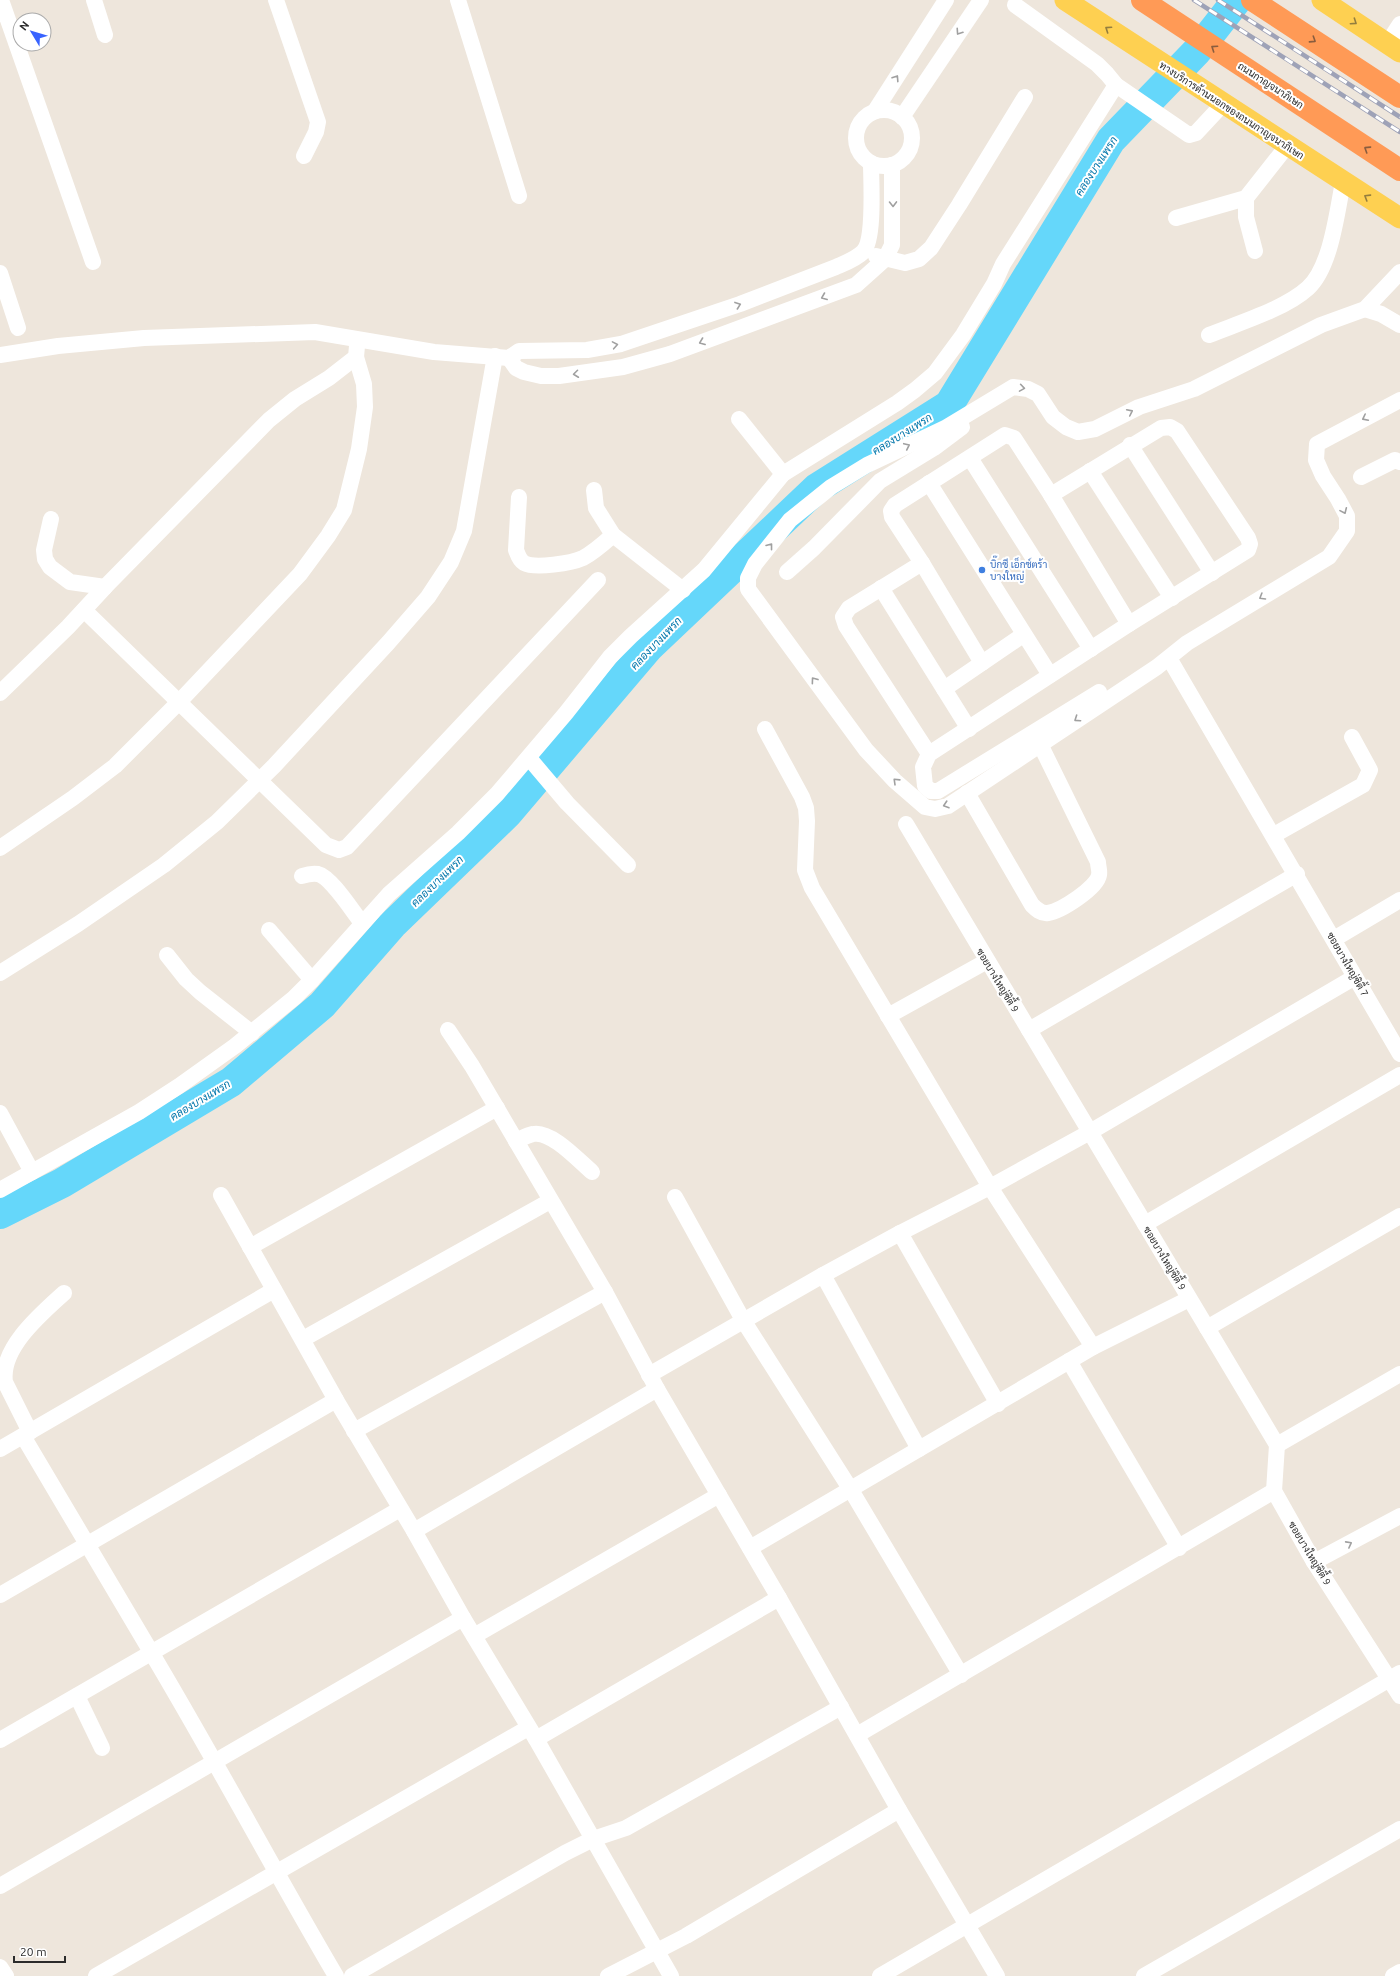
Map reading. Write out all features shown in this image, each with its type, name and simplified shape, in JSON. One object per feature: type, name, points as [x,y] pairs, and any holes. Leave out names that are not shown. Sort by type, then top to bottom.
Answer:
[{"type":"highway","points":[[1252,0],[1400,97]]},
{"type":"highway","name":"ถนนกาญจนาภิเษก","points":[[1146,2],[1246,70],[1400,170]]},
{"type":"main road","name":"ทางบริการด้านนอกของถนนกาญจนาภิเษก","points":[[1065,0],[1287,146],[1400,218]]},
{"type":"main road","points":[[1322,0],[1394,48]]},
{"type":"street","points":[[1,0],[93,262]]},
{"type":"street","points":[[94,0],[105,35]]},
{"type":"street","points":[[276,0],[318,122],[316,132],[304,156]]},
{"type":"street","points":[[458,0],[519,196]]},
{"type":"street","points":[[875,111],[889,110],[902,117],[910,129],[911,144],[905,157],[892,165],[878,166],[871,164],[865,159],[857,147],[856,133],[863,120],[875,111],[946,0]]},
{"type":"street","points":[[902,117],[980,0]]},
{"type":"street","points":[[1015,5],[1097,64],[1119,88],[1145,107],[1189,135],[1196,133],[1216,99]]},
{"type":"street","points":[[1394,48],[1400,24]]},
{"type":"street","points":[[0,1190],[138,1112],[179,1086],[252,1033],[312,980],[389,894],[458,833],[532,762],[610,657],[631,636],[683,590],[720,553],[783,474],[897,403],[916,390],[935,373],[963,335],[994,284],[1003,264],[1119,88]]},
{"type":"street","points":[[864,251],[885,259],[905,264],[919,259],[931,248],[1026,97]]},
{"type":"street","points":[[1176,218],[1246,198],[1287,146]]},
{"type":"street","points":[[0,354],[58,346],[159,337],[315,332],[434,352],[502,357],[519,351],[532,349],[587,350],[621,344],[740,304],[836,267],[864,251],[871,224],[871,164]]},
{"type":"street","points":[[502,357],[516,368],[524,372],[541,376],[559,376],[623,367],[670,354],[856,284],[885,259],[892,245],[892,165]]},
{"type":"street","points":[[1209,335],[1285,304],[1309,288],[1323,266],[1343,182]]},
{"type":"street","points":[[1246,198],[1246,217],[1255,251]]},
{"type":"street","points":[[1400,272],[1365,309],[1321,325],[1194,389],[1139,407],[1095,429],[1078,432],[1066,427],[1053,417],[1038,394],[1028,389],[1013,387],[945,428],[867,465],[831,487],[790,520],[755,564],[748,578],[748,589],[856,739],[894,781],[925,807],[935,809],[948,806],[1163,662],[1187,643],[1329,557],[1347,531],[1347,516],[1323,476],[1316,460],[1317,444],[1400,400]]},
{"type":"street","points":[[0,273],[18,328]]},
{"type":"street","points":[[1365,309],[1382,314],[1400,326]]},
{"type":"street","points":[[0,848],[73,798],[115,766],[180,702],[300,574],[328,536],[344,510],[359,449],[365,407],[364,384],[356,357],[358,339]]},
{"type":"street","points":[[0,693],[32,664],[105,587],[269,420],[356,357]]},
{"type":"street","points":[[0,974],[78,924],[164,864],[217,822],[261,780],[388,643],[428,597],[451,562],[464,531],[502,357]]},
{"type":"street","points":[[787,572],[814,548],[880,481],[958,432],[981,406]]},
{"type":"street","points":[[739,419],[783,474]]},
{"type":"street","points":[[1051,495],[1161,428],[1170,427],[1177,431],[1248,538],[1250,544],[1248,550],[1129,624],[969,729],[928,754],[923,766],[925,786],[931,791],[938,791],[1134,670],[1163,662]]},
{"type":"street","points":[[982,663],[922,563],[892,517],[891,511],[895,505],[1005,435],[1009,435],[1014,438],[1051,495],[1129,624]]},
{"type":"street","points":[[1130,446],[1212,573]]},
{"type":"street","points":[[970,458],[1091,649]]},
{"type":"street","points":[[1361,477],[1395,460],[1400,462]]},
{"type":"street","points":[[1090,470],[1172,598]]},
{"type":"street","points":[[930,483],[1023,635],[1050,675]]},
{"type":"street","points":[[594,490],[596,508],[613,535],[683,590]]},
{"type":"street","points":[[519,497],[516,550],[519,558],[524,563],[532,565],[567,563],[583,558],[613,535]]},
{"type":"street","points":[[51,519],[44,550],[45,559],[50,567],[70,582],[105,587]]},
{"type":"street","points":[[922,563],[849,608],[843,617],[846,626],[928,754]]},
{"type":"street","points":[[84,610],[261,780],[326,845],[339,850],[347,847],[598,580]]},
{"type":"street","points":[[881,588],[969,729]]},
{"type":"street","points":[[944,688],[1023,635]]},
{"type":"street","name":"ซอยบางใหญ่ซิตี้ 7","points":[[1163,662],[1274,835],[1400,1054]]},
{"type":"street","points":[[765,729],[802,797],[806,808],[805,870],[812,888],[990,1187],[1093,1347]]},
{"type":"street","points":[[1274,835],[1363,784],[1370,770],[1352,737]]},
{"type":"street","points":[[967,793],[1032,905],[1039,911],[1048,913],[1075,900],[1094,884],[1099,875],[1098,862],[1040,744]]},
{"type":"street","points":[[532,762],[551,785],[628,865]]},
{"type":"street","name":"ซอยบางใหญ่ซิตี้ 9","points":[[906,824],[1277,1445]]},
{"type":"street","points":[[302,876],[311,873],[319,874],[328,880],[362,923]]},
{"type":"street","points":[[1029,1030],[1297,874]]},
{"type":"street","points":[[1334,939],[1400,900]]},
{"type":"street","points":[[269,930],[312,980]]},
{"type":"street","points":[[167,955],[186,979],[200,992],[252,1033]]},
{"type":"street","points":[[888,1016],[987,961]]},
{"type":"street","points":[[649,1375],[743,1320],[900,1232],[990,1187],[1090,1132],[1356,977]]},
{"type":"street","points":[[448,1030],[472,1066],[550,1201],[605,1292],[657,1389],[779,1598],[899,1810],[997,1976]]},
{"type":"street","points":[[1145,1224],[1400,1075]]},
{"type":"street","points":[[250,1247],[497,1108]]},
{"type":"street","points":[[0,1113],[32,1172]]},
{"type":"street","points":[[516,1141],[533,1134],[542,1134],[553,1139],[592,1172]]},
{"type":"street","points":[[221,1195],[336,1400],[414,1531],[671,1976]]},
{"type":"street","points":[[675,1197],[743,1320],[851,1490],[961,1675]]},
{"type":"street","points":[[303,1339],[550,1201]]},
{"type":"street","points":[[1207,1328],[1400,1216]]},
{"type":"street","points":[[900,1232],[998,1404]]},
{"type":"street","points":[[823,1275],[918,1449]]},
{"type":"street","points":[[0,1449],[274,1290]]},
{"type":"street","points":[[354,1431],[605,1292]]},
{"type":"street","points":[[64,1293],[21,1335],[9,1356],[3,1373],[5,1382],[26,1434],[86,1545],[152,1652],[276,1873],[336,1976]]},
{"type":"street","points":[[750,1548],[1093,1347],[1189,1299]]},
{"type":"street","points":[[1069,1361],[1179,1548]]},
{"type":"street","points":[[857,1735],[1179,1548],[1274,1491],[1277,1445],[1400,1374]]},
{"type":"street","points":[[414,1531],[657,1389]]},
{"type":"street","points":[[0,1595],[336,1400]]},
{"type":"street","name":"ซอยบางใหญ่ซิตี้ 9","points":[[1274,1491],[1314,1562],[1395,1676],[1400,1696]]},
{"type":"street","points":[[474,1636],[719,1495]]},
{"type":"street","points":[[0,1740],[400,1509]]},
{"type":"street","points":[[1314,1562],[1400,1516]]},
{"type":"street","points":[[96,1976],[276,1873],[779,1598]]},
{"type":"street","points":[[0,1886],[463,1618]]},
{"type":"street","points":[[880,1976],[1395,1676]]},
{"type":"street","points":[[77,1696],[102,1748]]},
{"type":"street","points":[[352,1976],[593,1839],[626,1828],[841,1707]]},
{"type":"street","points":[[608,1976],[656,1950],[686,1936],[899,1810]]},
{"type":"street","points":[[1144,1976],[1400,1829]]},
{"type":"street","points":[[0,1966],[6,1976]]},
{"type":"street","points":[[1393,1976],[1400,1972]]},
{"type":"waterway","name":"คลองบางแพรก","points":[[0,1214],[62,1183],[231,1082],[322,1005],[392,925],[507,814],[649,647],[817,488],[949,405],[1111,140],[1197,51],[1237,0]]},
{"type":"railway","points":[[1194,0],[1400,132]]},
{"type":"railway","points":[[1218,0],[1400,117]]},
{"type":"place","name":"บิ๊กซี เอ็กซ์ตร้า บางใหญ่","points":[[982,570]]}]
